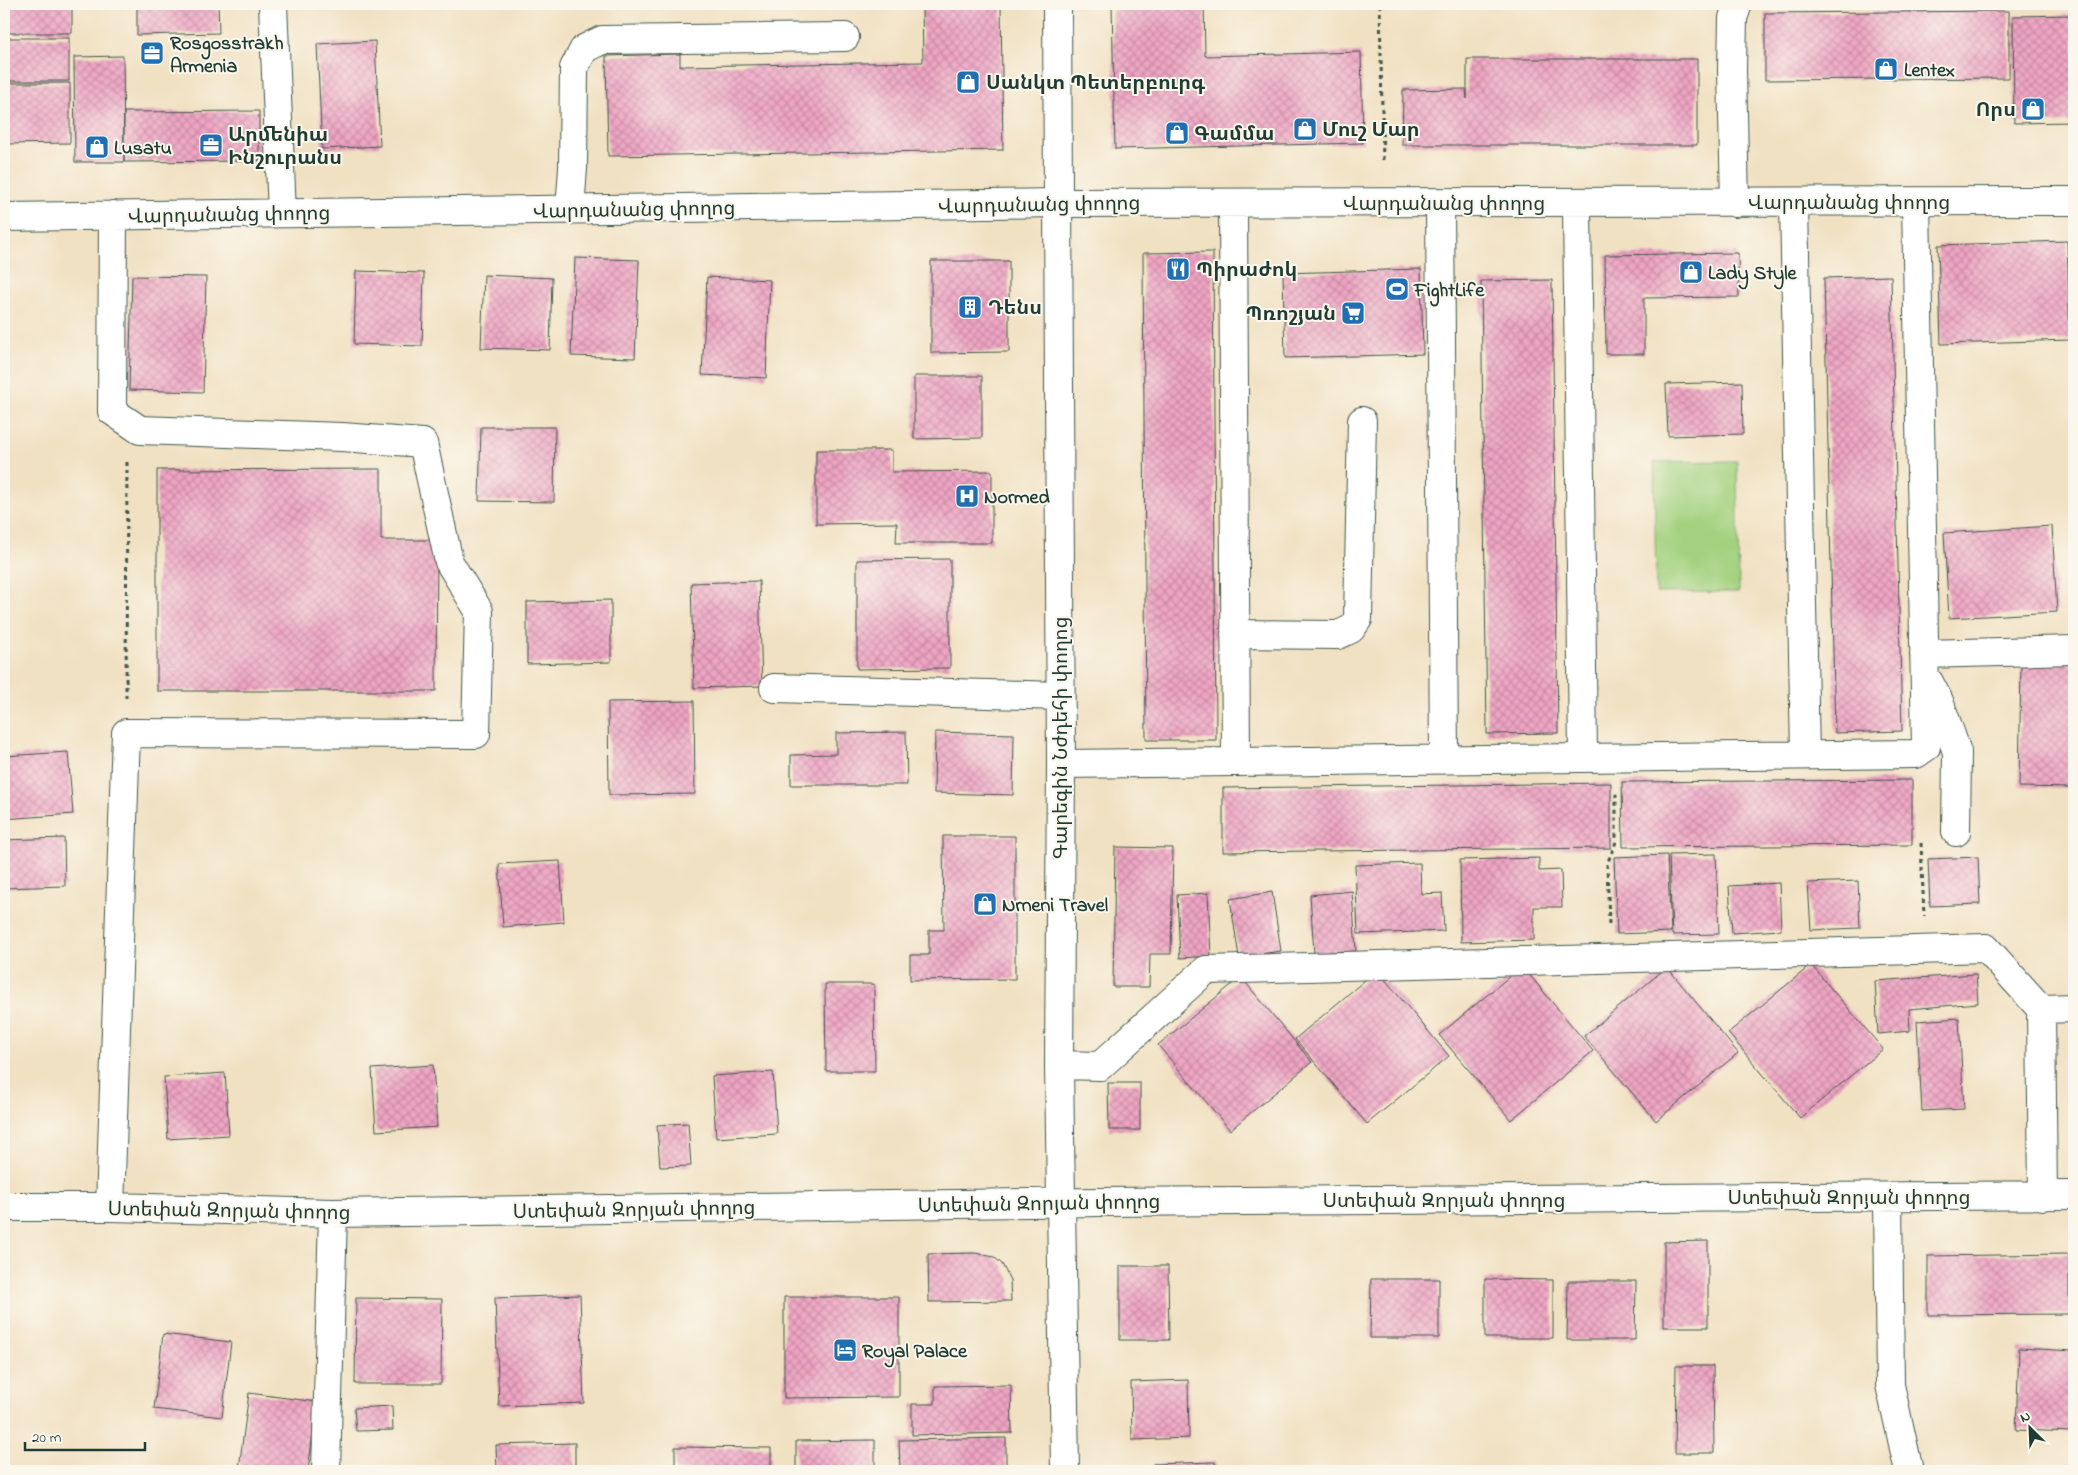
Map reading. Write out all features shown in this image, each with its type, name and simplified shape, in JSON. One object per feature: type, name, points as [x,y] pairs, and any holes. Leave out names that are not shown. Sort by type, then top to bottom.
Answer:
[{"type":"street","points":[[273,4],[282,213]]},
{"type":"street","name":"Գարեգին Նժդեհի փողոց","points":[[1057,4],[1061,764],[1059,1065],[1065,1471]]},
{"type":"street","points":[[1735,203],[1732,70],[1733,18],[1738,4]]},
{"type":"street","points":[[570,210],[573,168],[574,68],[584,49],[602,40],[846,37]]},
{"type":"street","name":"Վարդանանց փողոց","points":[[4,217],[1059,203],[2074,201]]},
{"type":"street","points":[[1061,764],[1916,754],[1926,747],[1916,202]]},
{"type":"street","points":[[1233,203],[1236,762]]},
{"type":"street","points":[[1440,203],[1444,759]]},
{"type":"street","points":[[1577,203],[1583,758]]},
{"type":"street","points":[[1794,203],[1805,755]]},
{"type":"street","points":[[110,1207],[126,733],[476,734],[478,610],[449,562],[424,443],[342,437],[140,430],[112,411],[113,215]]},
{"type":"street","points":[[1235,634],[1338,635],[1351,628],[1358,619],[1362,421]]},
{"type":"street","points":[[1924,664],[2074,650]]},
{"type":"street","points":[[1924,664],[1957,752],[1956,832]]},
{"type":"street","points":[[774,688],[1060,696]]},
{"type":"street","points":[[1059,1065],[1100,1066],[1206,970],[1986,948],[2041,1009],[2043,1196]]},
{"type":"street","points":[[2041,1009],[2074,1008]]},
{"type":"street","name":"Ստեփան Զորյան փողոց","points":[[4,1207],[110,1207],[333,1213],[1061,1203],[2074,1195]]},
{"type":"street","points":[[1888,1197],[1890,1385],[1909,1471]]},
{"type":"street","points":[[326,1471],[333,1213]]},
{"type":"path","points":[[1380,4],[1383,163]]},
{"type":"path","points":[[126,733],[127,421]]},
{"type":"path","points":[[1610,959],[1607,864],[1616,842],[1616,790]]},
{"type":"path","points":[[1921,843],[1925,950]]},
{"type":"green space","points":[[1737,461],[1739,592],[1656,593],[1654,462]]},
{"type":"building","points":[[4,4],[72,4],[72,33],[4,33]]},
{"type":"building","points":[[137,4],[218,4],[219,33],[137,35]]},
{"type":"building","points":[[643,4],[685,4],[685,5],[643,7]]},
{"type":"building","points":[[922,4],[1001,4],[1003,150],[608,156],[606,56],[680,54],[680,66],[923,62]]},
{"type":"building","points":[[1112,4],[1204,4],[1205,56],[1361,52],[1363,143],[1115,149]]},
{"type":"building","points":[[2009,11],[2009,78],[1765,80],[1765,13]]},
{"type":"building","points":[[2074,15],[2074,122],[2014,123],[2013,16]]},
{"type":"building","points":[[4,38],[69,38],[69,81],[4,81]]},
{"type":"building","points":[[375,41],[380,146],[322,149],[317,44]]},
{"type":"building","points":[[123,56],[124,162],[75,162],[74,57]]},
{"type":"building","points":[[1467,59],[1697,59],[1697,145],[1402,145],[1403,90],[1466,89],[1467,99]]},
{"type":"building","points":[[4,83],[70,83],[70,143],[4,144]]},
{"type":"building","points":[[259,111],[259,161],[124,162],[124,112]]},
{"type":"building","points":[[2067,241],[2070,340],[1941,344],[1938,245]]},
{"type":"building","points":[[1213,252],[1216,740],[1146,740],[1143,253]]},
{"type":"building","points":[[1738,253],[1739,297],[1644,298],[1644,354],[1606,354],[1605,255]]},
{"type":"building","points":[[575,258],[639,260],[635,358],[571,356]]},
{"type":"building","name":"Դենս","points":[[931,261],[1009,261],[1009,352],[931,353]]},
{"type":"building","name":"Պռոշյան","points":[[1421,269],[1423,354],[1285,358],[1283,273]]},
{"type":"building","points":[[356,271],[424,273],[422,346],[354,344]]},
{"type":"building","points":[[484,275],[552,278],[550,350],[481,348]]},
{"type":"building","points":[[132,276],[206,277],[203,392],[129,390]]},
{"type":"building","points":[[1891,276],[1902,731],[1835,733],[1824,278]]},
{"type":"building","points":[[707,277],[770,280],[766,378],[702,375]]},
{"type":"building","points":[[1552,280],[1558,733],[1487,734],[1481,281]]},
{"type":"building","points":[[914,376],[982,376],[982,438],[914,439]]},
{"type":"building","points":[[1742,382],[1743,434],[1668,436],[1666,384]]},
{"type":"building","points":[[481,427],[555,427],[554,502],[479,501]]},
{"type":"building","points":[[816,450],[892,450],[892,472],[992,471],[992,543],[896,543],[897,523],[816,524]]},
{"type":"building","points":[[381,469],[381,540],[437,540],[436,691],[157,691],[157,470]]},
{"type":"building","points":[[2052,526],[2057,612],[1949,618],[1944,533]]},
{"type":"building","points":[[950,559],[950,668],[857,669],[857,560]]},
{"type":"building","points":[[759,581],[762,686],[694,688],[691,583]]},
{"type":"building","points":[[611,600],[611,662],[527,664],[527,602]]},
{"type":"building","points":[[2021,661],[2074,662],[2074,788],[2019,787]]},
{"type":"building","points":[[694,701],[695,794],[609,795],[608,702]]},
{"type":"building","points":[[906,732],[907,785],[791,785],[791,755],[836,754],[836,733]]},
{"type":"building","points":[[935,732],[1014,734],[1013,795],[934,793]]},
{"type":"building","points":[[68,752],[73,814],[4,819],[4,756]]},
{"type":"building","points":[[1912,780],[1912,845],[1623,847],[1622,782]]},
{"type":"building","points":[[1611,783],[1611,848],[1223,852],[1223,788]]},
{"type":"building","points":[[943,836],[1015,836],[1015,979],[910,980],[910,955],[929,955],[929,930],[944,930]]},
{"type":"building","points":[[64,838],[65,886],[4,888],[4,840]]},
{"type":"building","points":[[1115,847],[1173,848],[1171,954],[1150,954],[1149,987],[1113,987]]},
{"type":"building","points":[[1716,854],[1719,934],[1672,935],[1669,855]]},
{"type":"building","points":[[1667,855],[1671,932],[1617,934],[1614,857]]},
{"type":"building","points":[[1978,857],[1980,904],[1930,906],[1928,859]]},
{"type":"building","points":[[1539,858],[1539,871],[1561,870],[1562,907],[1534,907],[1534,940],[1461,942],[1460,860]]},
{"type":"building","points":[[560,861],[564,922],[503,927],[499,864]]},
{"type":"building","points":[[1420,863],[1421,894],[1442,893],[1444,931],[1358,934],[1355,865]]},
{"type":"building","points":[[1858,881],[1860,928],[1811,930],[1808,883]]},
{"type":"building","points":[[1779,883],[1781,930],[1732,933],[1729,886]]},
{"type":"building","points":[[1352,891],[1356,951],[1314,953],[1310,895]]},
{"type":"building","points":[[1272,892],[1281,951],[1239,957],[1230,899]]},
{"type":"building","points":[[1208,893],[1211,956],[1180,958],[1177,895]]},
{"type":"building","points":[[1811,965],[1883,1049],[1800,1118],[1728,1033]]},
{"type":"building","points":[[1522,966],[1593,1051],[1511,1120],[1439,1035]]},
{"type":"building","points":[[1667,967],[1738,1053],[1656,1121],[1584,1036]]},
{"type":"building","points":[[1377,970],[1449,1056],[1367,1124],[1295,1039]]},
{"type":"building","points":[[1976,974],[1978,1003],[1909,1009],[1910,1031],[1878,1034],[1875,981]]},
{"type":"building","points":[[1241,977],[1312,1062],[1230,1130],[1158,1045]]},
{"type":"building","points":[[825,984],[874,984],[875,1071],[826,1071]]},
{"type":"building","points":[[1959,1018],[1964,1109],[1922,1111],[1917,1021]]},
{"type":"building","points":[[433,1065],[437,1127],[376,1131],[372,1069]]},
{"type":"building","points":[[773,1072],[777,1134],[716,1138],[712,1076]]},
{"type":"building","points":[[225,1073],[229,1135],[168,1139],[164,1077]]},
{"type":"building","points":[[1108,1083],[1140,1083],[1140,1130],[1109,1130]]},
{"type":"building","points":[[688,1123],[691,1166],[660,1167],[657,1125]]},
{"type":"building","points":[[1708,1241],[1708,1327],[1664,1327],[1664,1242]]},
{"type":"building","points":[[975,1253],[994,1257],[1002,1264],[1010,1280],[1011,1301],[929,1302],[928,1254]]},
{"type":"building","points":[[2069,1254],[2069,1314],[1928,1315],[1928,1256]]},
{"type":"building","points":[[1120,1266],[1168,1266],[1169,1340],[1120,1340]]},
{"type":"building","points":[[1371,1279],[1439,1279],[1439,1338],[1370,1338]]},
{"type":"building","points":[[1485,1279],[1553,1280],[1553,1338],[1485,1338]]},
{"type":"building","points":[[1568,1281],[1636,1281],[1635,1340],[1567,1340]]},
{"type":"building","points":[[580,1295],[584,1403],[499,1406],[495,1298]]},
{"type":"building","points":[[784,1297],[899,1297],[899,1397],[784,1398]]},
{"type":"building","points":[[356,1298],[442,1299],[441,1384],[355,1384]]},
{"type":"building","points":[[163,1334],[231,1342],[222,1417],[154,1409]]},
{"type":"building","points":[[2019,1348],[2074,1351],[2074,1432],[2016,1430]]},
{"type":"building","points":[[1676,1366],[1713,1366],[1714,1453],[1675,1453]]},
{"type":"building","points":[[1188,1380],[1189,1438],[1132,1440],[1131,1382]]},
{"type":"building","points":[[1011,1385],[1012,1433],[912,1435],[912,1404],[935,1404],[935,1386]]},
{"type":"building","points":[[249,1393],[317,1402],[308,1471],[267,1471],[239,1468]]},
{"type":"building","points":[[392,1406],[393,1430],[356,1431],[354,1408]]},
{"type":"building","points":[[1006,1438],[1006,1471],[900,1471],[899,1440]]},
{"type":"building","points":[[875,1440],[875,1471],[796,1471],[796,1441]]},
{"type":"building","points":[[575,1443],[575,1471],[497,1471],[496,1445]]},
{"type":"building","points":[[675,1447],[771,1448],[771,1471],[675,1471]]},
{"type":"building","points":[[1215,1462],[1216,1471],[1153,1471],[1153,1464]]},
{"type":"place","name":"Rosgosstrakh Armenia","points":[[152,53]]},
{"type":"place","name":"Lentex","points":[[1886,69]]},
{"type":"place","name":"Սանկտ Պետերբուրգ","points":[[968,82]]},
{"type":"place","name":"Որս","points":[[2033,109]]},
{"type":"place","name":"Մուշ Մար","points":[[1305,129]]},
{"type":"place","name":"Գամմա","points":[[1177,133]]},
{"type":"place","name":"Արմենիա Ինշուրանս","points":[[211,145]]},
{"type":"place","name":"Lusatu","points":[[97,147]]},
{"type":"place","name":"Պիրաժոկ","points":[[1178,269]]},
{"type":"place","name":"Lady Style","points":[[1691,272]]},
{"type":"place","name":"FightLife","points":[[1397,289]]},
{"type":"place","name":"Դենս","points":[[970,307]]},
{"type":"place","name":"Պռոշյան","points":[[1353,313]]},
{"type":"place","name":"Normed","points":[[967,496]]},
{"type":"place","name":"Nrneni Travel","points":[[985,904]]},
{"type":"place","name":"Royal Palace","points":[[845,1350]]}]
